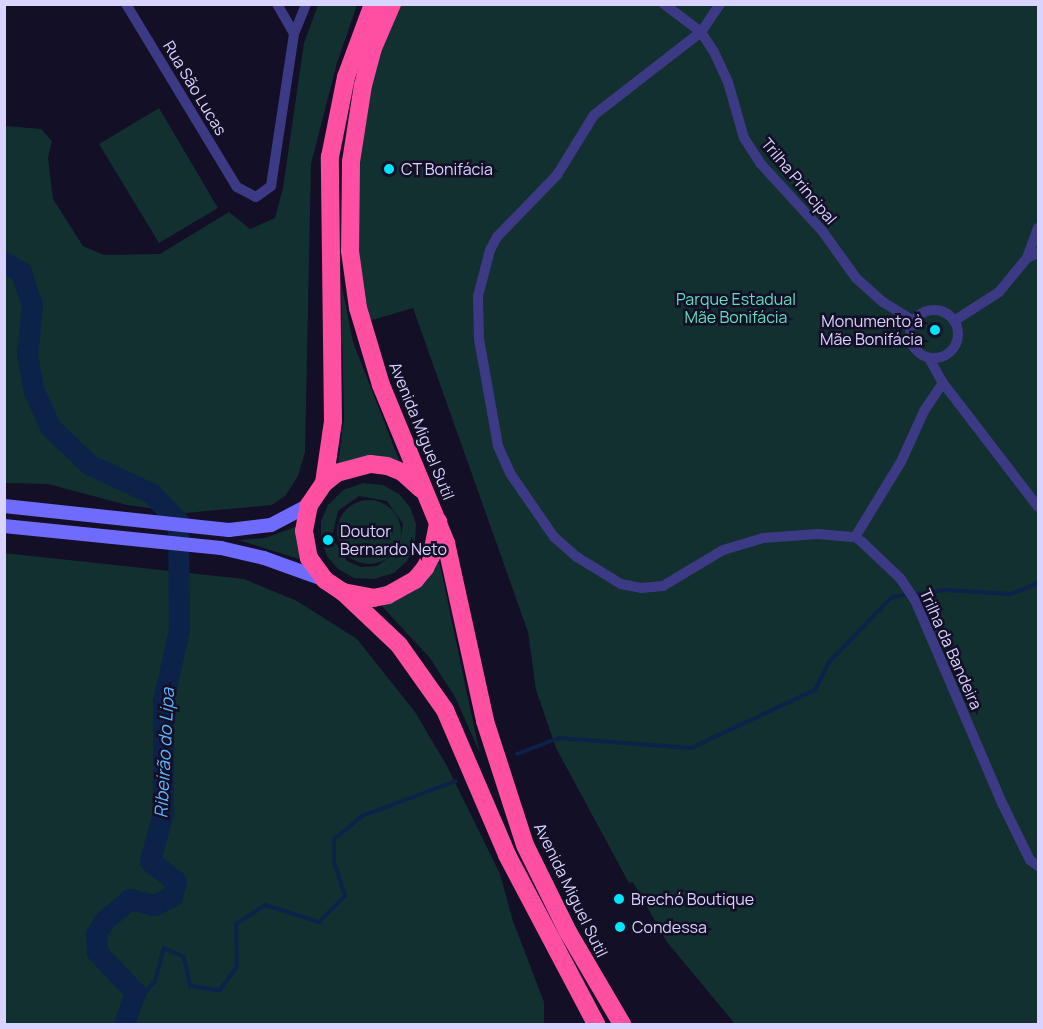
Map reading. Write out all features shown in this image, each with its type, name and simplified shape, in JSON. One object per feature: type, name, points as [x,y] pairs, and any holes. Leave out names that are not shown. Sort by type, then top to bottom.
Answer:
[{"type":"highway","points":[[324,483],[333,421],[330,158],[346,77],[373,4]]},
{"type":"highway","name":"Avenida Miguel Sutil","points":[[392,4],[373,48],[356,122],[348,200],[350,251],[364,332],[438,520],[453,565],[495,759],[525,846],[568,932],[622,1024]]},
{"type":"highway","points":[[427,496],[402,472],[378,465],[353,466],[324,483],[309,505],[305,545],[325,580],[343,592],[399,645],[445,710],[507,855],[596,1024]]},
{"type":"highway","points":[[343,592],[373,598],[388,595],[415,579],[432,554],[438,520]]},
{"type":"main road","points":[[4,506],[203,529],[265,526],[309,505]]},
{"type":"main road","points":[[4,525],[201,546],[264,558],[325,580]]},
{"type":"street","name":"Rua São Lucas","points":[[126,4],[237,187],[256,197],[271,186],[294,34]]},
{"type":"street","points":[[277,4],[294,34]]},
{"type":"street","points":[[294,34],[306,4]]},
{"type":"street","points":[[664,4],[701,32]]},
{"type":"street","points":[[720,4],[701,32],[594,115],[557,175],[497,237],[490,250],[478,296],[479,339],[498,446],[510,473],[554,537],[577,557],[621,584],[641,588],[663,586],[723,550],[763,538],[855,537],[901,462],[924,411],[943,383]]},
{"type":"street","name":"Trilha Principal","points":[[701,32],[728,82],[744,138],[761,164],[823,232],[856,278],[883,302],[914,321]]},
{"type":"street","points":[[954,321],[999,292],[1027,258],[1038,228]]},
{"type":"street","points":[[1027,258],[1038,253]]},
{"type":"street","points":[[929,358],[951,351],[958,337],[954,321],[934,310],[914,321],[912,343],[929,358],[943,383],[1038,507]]},
{"type":"street","name":"Trilha da Bandeira","points":[[855,537],[907,588],[915,600],[1003,805],[1030,860],[1038,866]]},
{"type":"green space","points":[[318,5],[357,5],[337,63],[311,164],[305,452],[298,476],[286,495],[272,505],[185,513],[127,505],[48,484],[5,483],[5,126],[41,129],[52,141],[48,158],[53,199],[83,246],[104,255],[160,254],[229,212],[250,229],[275,218],[283,188],[304,43]]},
{"type":"green space","name":"Parque Estadual Mãe Bonifácia","points":[[400,5],[1038,5],[1038,1024],[735,1024],[667,942],[633,882],[629,883],[556,748],[536,690],[528,632],[413,308],[369,321],[356,252],[361,126],[380,48]]},
{"type":"green space","points":[[159,108],[218,208],[159,243],[99,144]]},
{"type":"green space","points":[[341,282],[353,342],[401,465],[368,457],[338,465],[344,419]]},
{"type":"green space","points":[[363,483],[383,485],[399,494],[410,507],[416,524],[415,542],[407,561],[394,573],[374,579],[354,578],[338,569],[327,556],[321,539],[321,521],[328,505],[343,490]],"holes":[[[359,496],[387,501],[403,524],[398,551],[377,566],[361,567],[347,561],[332,537],[338,511]]]},
{"type":"green space","points":[[369,500],[387,506],[395,514],[401,532],[395,550],[387,558],[369,564],[351,558],[343,550],[337,532],[343,514],[351,506]]},
{"type":"green space","points":[[295,527],[299,559],[239,540],[265,538]]},
{"type":"green space","points":[[4,553],[244,579],[297,601],[357,639],[415,712],[447,766],[500,874],[513,921],[544,1002],[544,1024],[5,1024]]},
{"type":"green space","points":[[438,555],[480,753],[455,697],[430,658],[380,604],[407,595],[421,583]]},
{"type":"waterway","name":"Ribeirão do Lipa","points":[[4,262],[21,272],[32,305],[27,355],[34,391],[50,427],[90,465],[151,493],[178,521],[179,629],[163,702],[163,812],[150,861],[176,881],[172,896],[154,905],[130,899],[103,922],[96,934],[97,952],[135,992],[124,1024]]},
{"type":"waterway","points":[[917,594],[945,590],[1011,594],[1038,583]]},
{"type":"waterway","points":[[517,754],[559,738],[691,748],[815,690],[829,662],[892,597],[905,595]]},
{"type":"waterway","points":[[130,1010],[155,981],[164,948],[184,957],[190,986],[220,990],[237,967],[236,924],[265,905],[319,922],[345,896],[334,863],[334,839],[362,816],[456,781]]},
{"type":"place","name":"CT Bonifácia","points":[[389,169]]},
{"type":"place","name":"Monumento à Mãe Bonifácia","points":[[935,330]]},
{"type":"place","name":"Doutor Bernardo Neto","points":[[328,540]]},
{"type":"place","name":"Brechó Boutique","points":[[619,899]]},
{"type":"place","name":"Condessa","points":[[620,927]]}]
